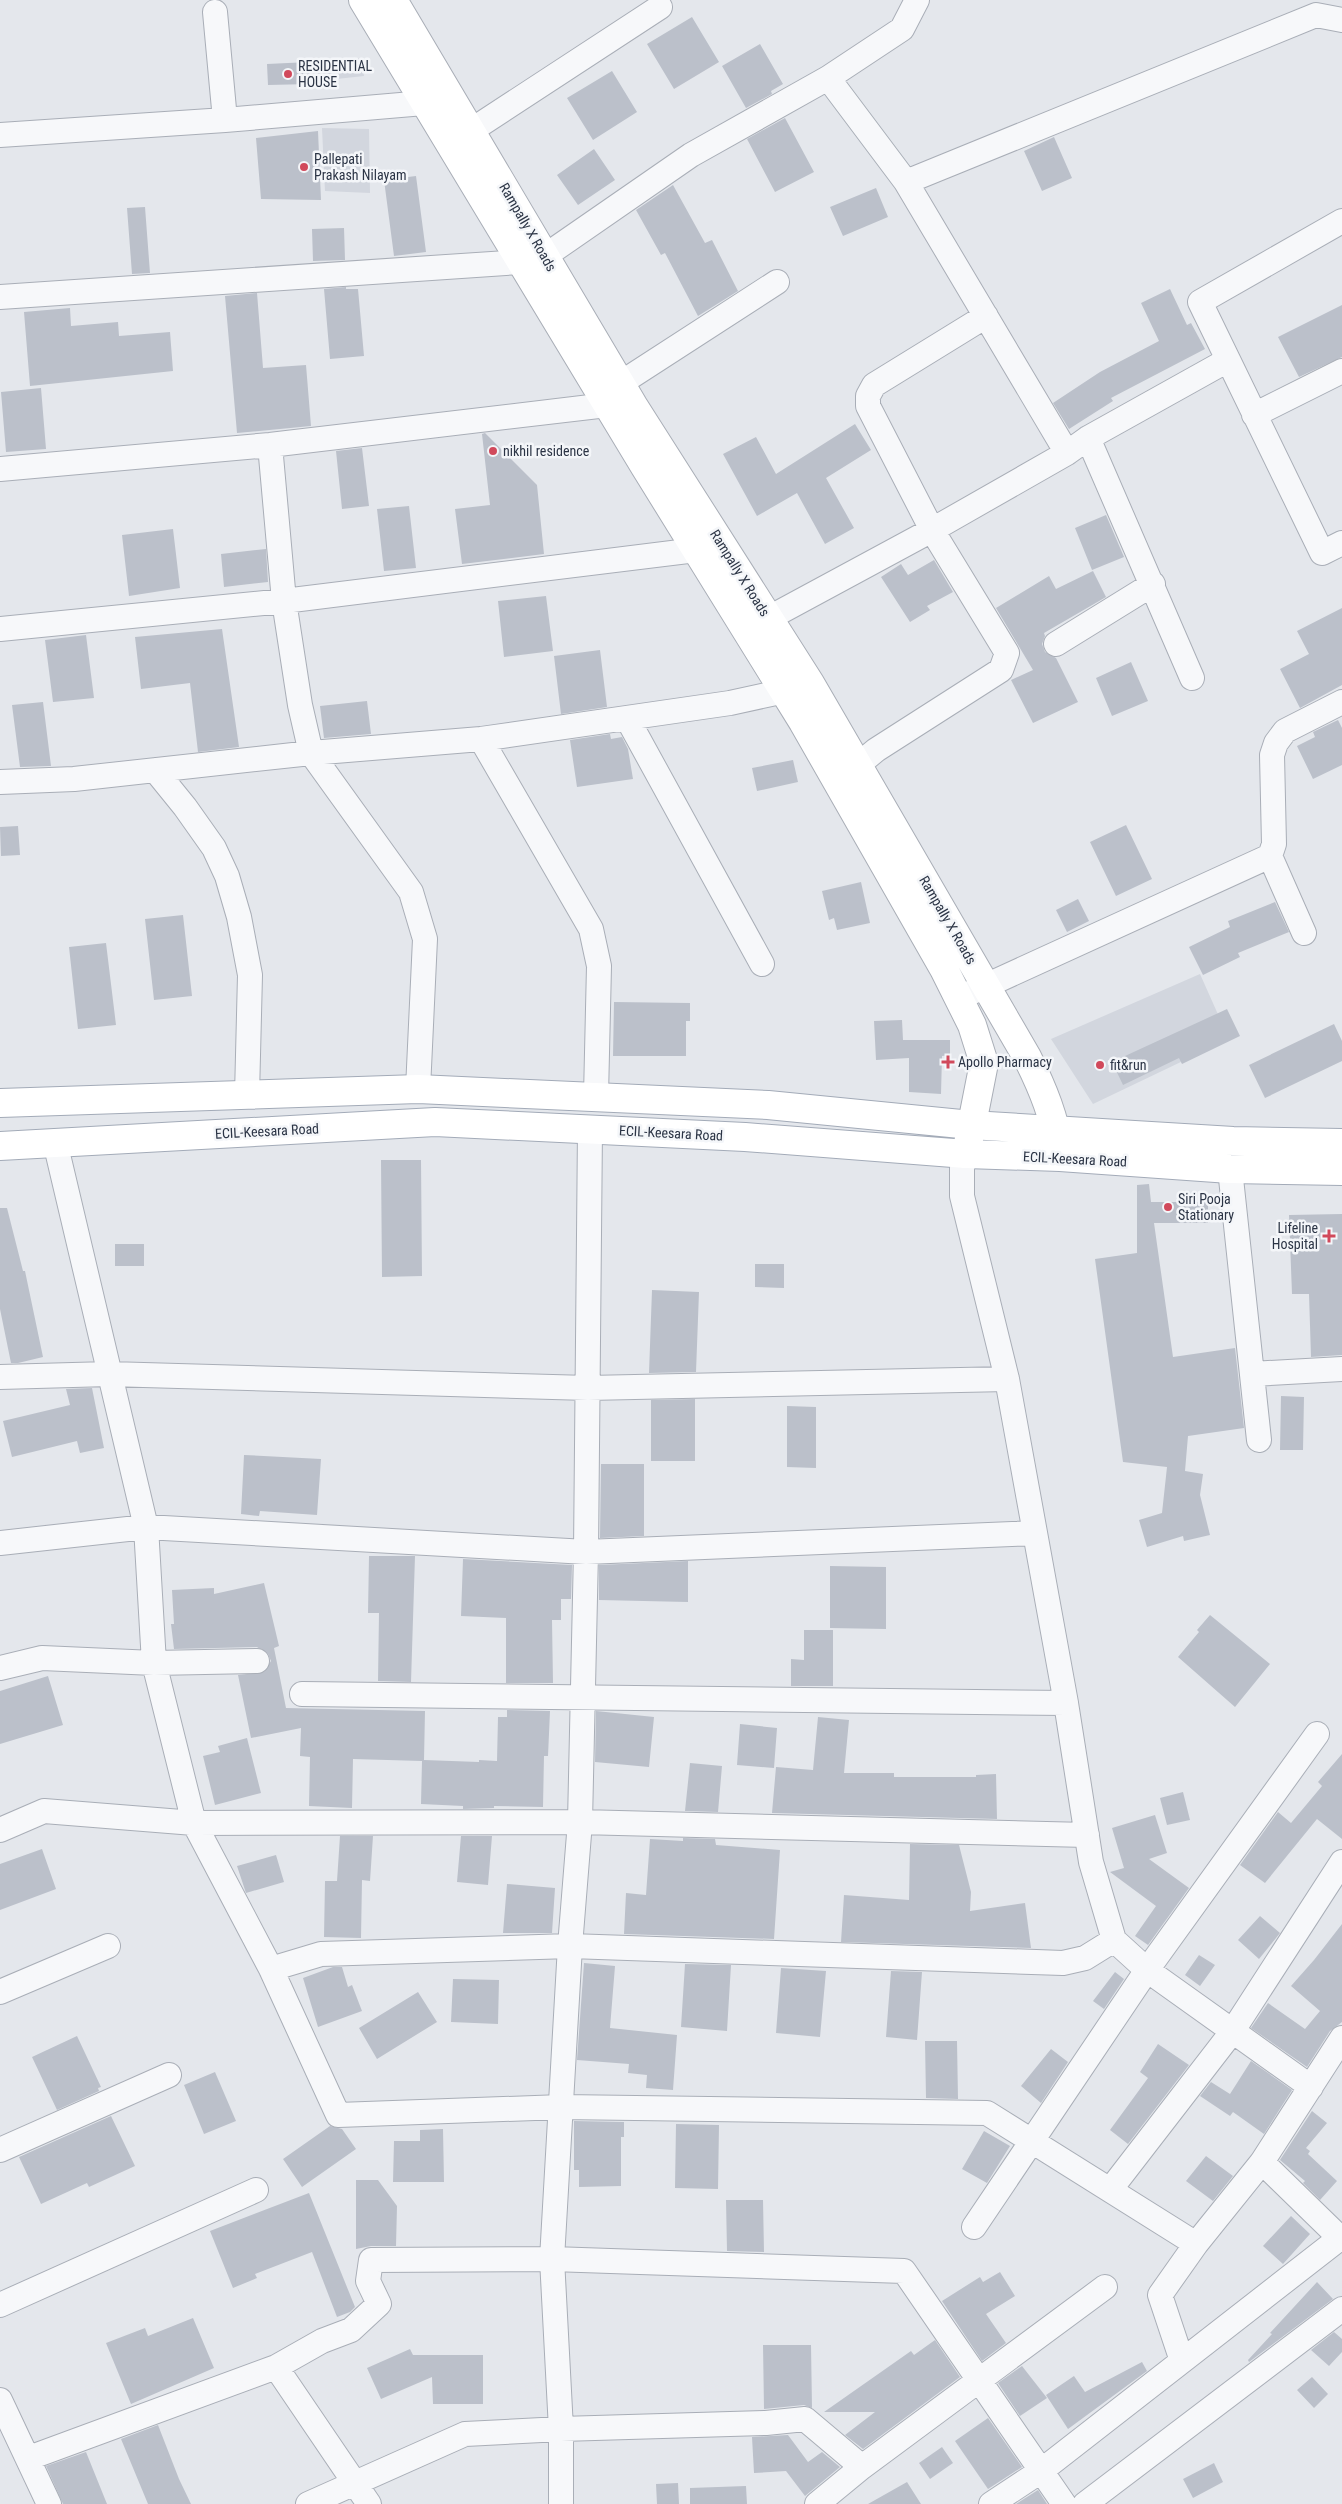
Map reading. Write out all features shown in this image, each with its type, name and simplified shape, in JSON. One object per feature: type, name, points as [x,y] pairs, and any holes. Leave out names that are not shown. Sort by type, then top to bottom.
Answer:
[{"type":"main road","name":"Rampally X Roads","points":[[362,0],[424,103],[533,259],[614,394],[696,550],[784,691],[935,952],[972,1024],[984,1064],[966,1154]]},
{"type":"main road","name":"Rampally X Roads","points":[[393,0],[472,130],[533,259]]},
{"type":"main road","name":"Rampally X Roads","points":[[614,394],[769,618],[858,765],[1046,1093],[1056,1129],[1060,1157]]},
{"type":"main road","name":"ECIL-Keesara Road","points":[[0,1103],[418,1089],[768,1105],[972,1126],[1056,1129],[1233,1141],[1342,1143]]},
{"type":"main road","name":"ECIL-Keesara Road","points":[[0,1146],[435,1122],[745,1137],[966,1154],[1060,1157],[1230,1169],[1342,1171]]},
{"type":"street","points":[[0,297],[533,259],[691,155],[828,78],[902,29],[916,0]]},
{"type":"street","points":[[472,130],[660,7]]},
{"type":"street","points":[[906,182],[1312,8],[1342,20]]},
{"type":"street","points":[[215,12],[225,120]]},
{"type":"street","points":[[828,78],[906,182],[1067,453]]},
{"type":"street","points":[[0,135],[225,120],[424,103]]},
{"type":"street","points":[[1342,221],[1200,302],[1322,552],[1342,543]]},
{"type":"street","points":[[0,469],[270,445],[614,394],[777,282]]},
{"type":"street","points":[[858,765],[876,750],[1001,670],[1007,653],[932,530],[868,406],[868,396],[874,386],[986,316]]},
{"type":"street","points":[[769,618],[932,530],[1067,453],[1088,438],[1228,360]]},
{"type":"street","points":[[1254,415],[1342,371]]},
{"type":"street","points":[[1088,438],[1153,584],[1192,678]]},
{"type":"street","points":[[270,445],[284,601],[300,704],[311,753],[411,892],[425,939],[418,1089]]},
{"type":"street","points":[[0,629],[284,601],[696,550]]},
{"type":"street","points":[[1056,644],[1153,584]]},
{"type":"street","points":[[0,782],[74,779],[311,753],[480,739],[730,703],[784,691]]},
{"type":"street","points":[[1304,933],[1270,856],[1274,844],[1272,755],[1284,731],[1342,702]]},
{"type":"street","points":[[627,718],[762,964]]},
{"type":"street","points":[[480,739],[591,930],[599,966],[596,1096]]},
{"type":"street","points":[[155,770],[186,807],[214,848],[227,876],[239,918],[250,974],[247,1095]]},
{"type":"street","points":[[959,998],[1270,856]]},
{"type":"street","points":[[561,2504],[561,2429],[552,2259],[570,1946],[580,1822],[586,1552],[590,1129]]},
{"type":"street","points":[[54,1142],[146,1527],[154,1663],[194,1823],[271,1969],[338,2115],[562,2107],[987,2113],[1196,2244]]},
{"type":"street","points":[[966,1154],[962,1168],[962,1196],[1007,1378],[1066,1703],[1091,1862],[1114,1940],[1147,1970],[1311,2087]]},
{"type":"street","points":[[1230,1169],[1259,1440]]},
{"type":"street","points":[[1252,1374],[1342,1369]]},
{"type":"street","points":[[0,1377],[109,1374],[588,1388],[1007,1378]]},
{"type":"street","points":[[0,1543],[146,1527],[586,1552],[1034,1533]]},
{"type":"street","points":[[0,1668],[42,1658],[154,1663],[257,1661]]},
{"type":"street","points":[[302,1694],[1066,1703]]},
{"type":"street","points":[[974,2227],[1147,1970],[1317,1734]]},
{"type":"street","points":[[0,1830],[44,1810],[194,1823],[580,1822],[1087,1835]]},
{"type":"street","points":[[1110,2190],[1232,2032],[1342,1862]]},
{"type":"street","points":[[271,1969],[321,1954],[570,1946],[1063,1963],[1085,1958],[1114,1940]]},
{"type":"street","points":[[0,1992],[108,1946]]},
{"type":"street","points":[[1182,2361],[1160,2295],[1196,2244],[1262,2162],[1342,2038]]},
{"type":"street","points":[[0,2150],[169,2075]]},
{"type":"street","points":[[991,2504],[1041,2471],[1182,2361],[1339,2232],[1262,2162]]},
{"type":"street","points":[[0,2305],[256,2190]]},
{"type":"street","points":[[29,2458],[276,2367],[322,2341],[351,2330],[379,2304],[368,2281],[371,2260],[552,2259],[904,2272],[1064,2504]]},
{"type":"street","points":[[817,2504],[862,2467],[1105,2287]]},
{"type":"street","points":[[1085,2504],[1342,2309]]},
{"type":"street","points":[[276,2367],[369,2504]]},
{"type":"street","points":[[0,2400],[29,2458],[49,2504]]},
{"type":"street","points":[[308,2504],[465,2434],[766,2423],[805,2419],[862,2467]]},
{"type":"shaded area","points":[[361,58],[364,76],[318,81],[314,61]]},
{"type":"shaded area","points":[[322,128],[369,129],[370,193],[325,191]]},
{"type":"shaded area","points":[[1200,974],[1229,1039],[1093,1104],[1051,1039]]},
{"type":"building","points":[[692,17],[719,62],[674,89],[647,44]]},
{"type":"building","points":[[760,44],[783,84],[771,91],[772,94],[746,108],[722,66]]},
{"type":"building","name":"RESIDENTIAL HOUSE","points":[[309,62],[310,84],[268,85],[267,64]]},
{"type":"building","points":[[612,71],[637,112],[593,140],[567,98]]},
{"type":"building","points":[[785,118],[814,172],[775,192],[747,139]]},
{"type":"building","points":[[318,131],[321,200],[261,199],[256,138]]},
{"type":"building","points":[[1054,137],[1072,178],[1042,191],[1024,151]]},
{"type":"building","points":[[594,149],[615,180],[578,205],[557,175]]},
{"type":"building","points":[[416,176],[426,252],[394,256],[384,180]]},
{"type":"building","points":[[673,185],[705,243],[712,240],[738,291],[698,316],[665,253],[661,255],[636,210]]},
{"type":"building","points":[[876,188],[888,217],[843,236],[830,207]]},
{"type":"building","points":[[145,207],[150,273],[132,274],[127,208]]},
{"type":"building","points":[[344,228],[345,260],[313,261],[312,229]]},
{"type":"building","points":[[346,287],[346,289],[358,289],[364,356],[330,359],[324,289]]},
{"type":"building","points":[[1170,289],[1187,325],[1191,323],[1205,349],[1111,398],[1113,401],[1069,429],[1053,403],[1100,372],[1159,341],[1141,303]]},
{"type":"building","points":[[257,293],[263,368],[306,365],[311,426],[237,433],[225,296]]},
{"type":"building","points":[[1342,305],[1342,357],[1299,377],[1278,337]]},
{"type":"building","points":[[70,308],[71,326],[118,322],[119,336],[170,332],[173,371],[30,386],[24,312]]},
{"type":"building","points":[[41,388],[46,449],[6,452],[1,392]]},
{"type":"building","points":[[855,424],[871,450],[826,478],[854,528],[825,544],[797,493],[757,516],[723,454],[756,437],[776,474]]},
{"type":"building","points":[[485,433],[537,485],[544,554],[462,564],[455,509],[490,505],[482,434]]},
{"type":"building","points":[[362,448],[369,506],[342,509],[336,451]]},
{"type":"building","points":[[409,506],[416,568],[384,571],[377,509]]},
{"type":"building","points":[[1106,515],[1124,557],[1092,570],[1075,528]]},
{"type":"building","points":[[173,529],[180,588],[129,596],[122,535]]},
{"type":"building","points":[[266,549],[268,582],[224,587],[221,554]]},
{"type":"building","points":[[934,560],[953,592],[927,606],[930,610],[910,622],[881,577],[901,564],[908,575]]},
{"type":"building","points":[[1093,571],[1106,597],[1044,633],[1045,636],[1042,644],[1045,652],[1056,658],[1078,702],[1033,723],[1011,680],[1033,670],[996,608],[1049,576],[1056,589]]},
{"type":"building","points":[[546,596],[553,651],[504,657],[498,601]]},
{"type":"building","points":[[1342,608],[1342,685],[1300,708],[1280,669],[1309,654],[1297,631]]},
{"type":"building","points":[[222,629],[239,747],[198,752],[190,683],[141,689],[135,637]]},
{"type":"building","points":[[86,635],[94,698],[53,702],[45,640]]},
{"type":"building","points":[[600,650],[607,707],[561,714],[554,656]]},
{"type":"building","points":[[1131,662],[1148,701],[1112,716],[1096,678]]},
{"type":"building","points":[[367,701],[371,734],[324,738],[320,706]]},
{"type":"building","points":[[43,702],[51,766],[20,767],[12,705]]},
{"type":"building","points":[[1338,720],[1342,728],[1342,765],[1313,779],[1297,746],[1315,737],[1313,732]]},
{"type":"building","points":[[610,734],[611,739],[622,737],[628,749],[633,779],[577,787],[570,740]]},
{"type":"building","points":[[793,760],[798,782],[757,791],[752,768]]},
{"type":"building","points":[[1126,825],[1152,879],[1116,896],[1090,842]]},
{"type":"building","points":[[18,826],[20,855],[1,856],[0,827]]},
{"type":"building","points":[[861,882],[870,923],[837,930],[834,918],[829,920],[822,891]]},
{"type":"building","points":[[1078,899],[1089,921],[1067,932],[1056,910]]},
{"type":"building","points":[[1275,902],[1289,932],[1238,953],[1240,957],[1203,975],[1189,947],[1230,927],[1228,921]]},
{"type":"building","points":[[183,915],[192,996],[154,1000],[145,919]]},
{"type":"building","points":[[106,943],[116,1025],[78,1029],[69,947]]},
{"type":"building","points":[[614,1002],[690,1003],[690,1021],[686,1021],[686,1056],[613,1056]]},
{"type":"building","points":[[1227,1009],[1240,1036],[1182,1064],[1179,1058],[1123,1085],[1112,1062]]},
{"type":"building","points":[[902,1020],[903,1040],[950,1040],[950,1055],[942,1056],[941,1094],[909,1092],[909,1058],[876,1060],[874,1021]]},
{"type":"building","points":[[1334,1024],[1342,1041],[1342,1061],[1265,1098],[1249,1065]]},
{"type":"building","points":[[381,1160],[421,1160],[422,1276],[382,1277]]},
{"type":"building","points":[[1149,1184],[1151,1202],[1208,1202],[1208,1223],[1154,1223],[1173,1357],[1235,1348],[1244,1428],[1188,1436],[1185,1471],[1203,1474],[1200,1495],[1210,1535],[1184,1541],[1183,1536],[1147,1547],[1139,1520],[1162,1513],[1167,1467],[1123,1462],[1095,1259],[1137,1253],[1137,1185]]},
{"type":"building","points":[[0,1208],[7,1208],[23,1271],[25,1271],[43,1357],[18,1363],[11,1363],[0,1309]]},
{"type":"building","points":[[1342,1214],[1342,1355],[1311,1357],[1309,1294],[1292,1294],[1289,1215]]},
{"type":"building","points":[[115,1244],[144,1244],[144,1266],[115,1266]]},
{"type":"building","points":[[755,1264],[784,1264],[784,1288],[755,1287]]},
{"type":"building","points":[[652,1290],[699,1292],[696,1372],[649,1373]]},
{"type":"building","points":[[92,1388],[104,1448],[80,1453],[77,1441],[12,1457],[3,1421],[70,1405],[66,1389]]},
{"type":"building","points":[[1281,1396],[1304,1397],[1303,1450],[1280,1450]]},
{"type":"building","points":[[695,1399],[695,1461],[651,1461],[651,1400]]},
{"type":"building","points":[[787,1406],[816,1407],[816,1468],[787,1467]]},
{"type":"building","points":[[244,1455],[321,1459],[317,1515],[260,1511],[259,1516],[241,1514]]},
{"type":"building","points":[[601,1464],[644,1464],[644,1536],[600,1538]]},
{"type":"building","points":[[369,1556],[415,1556],[411,1682],[378,1681],[379,1613],[368,1613]]},
{"type":"building","points":[[463,1559],[572,1565],[571,1599],[561,1599],[561,1620],[552,1620],[553,1683],[506,1683],[506,1618],[461,1616]]},
{"type":"building","points":[[688,1561],[688,1602],[599,1600],[599,1565]]},
{"type":"building","points":[[830,1566],[886,1567],[886,1629],[830,1628]]},
{"type":"building","points":[[264,1583],[279,1646],[274,1648],[286,1708],[425,1711],[424,1760],[479,1762],[479,1760],[497,1761],[498,1717],[507,1717],[507,1710],[550,1711],[548,1756],[544,1756],[543,1807],[494,1806],[494,1808],[463,1809],[463,1806],[421,1804],[422,1761],[353,1759],[352,1808],[309,1806],[310,1757],[300,1756],[301,1728],[251,1738],[238,1675],[264,1672],[271,1661],[268,1654],[257,1647],[174,1649],[171,1624],[174,1624],[172,1590],[214,1588],[214,1594]]},
{"type":"building","points":[[1210,1615],[1270,1664],[1235,1707],[1178,1657],[1199,1632],[1197,1630]]},
{"type":"building","points":[[804,1630],[833,1630],[833,1686],[791,1686],[791,1659],[804,1660]]},
{"type":"building","points":[[48,1676],[63,1725],[0,1744],[0,1691]]},
{"type":"building","points":[[596,1711],[654,1717],[649,1767],[595,1762]]},
{"type":"building","points":[[818,1717],[849,1720],[844,1773],[894,1773],[894,1777],[976,1777],[976,1775],[996,1774],[997,1819],[772,1813],[776,1767],[813,1770]]},
{"type":"building","points":[[740,1724],[777,1728],[774,1768],[737,1765]]},
{"type":"building","points":[[247,1738],[261,1793],[215,1805],[203,1756],[220,1752],[218,1746]]},
{"type":"building","points":[[1342,1754],[1342,1839],[1317,1819],[1265,1883],[1240,1865],[1278,1812],[1291,1823],[1322,1786],[1318,1782]]},
{"type":"building","points":[[690,1763],[722,1766],[718,1812],[685,1811]]},
{"type":"building","points":[[1183,1792],[1190,1820],[1167,1825],[1160,1798]]},
{"type":"building","points":[[1155,1815],[1167,1853],[1149,1859],[1189,1888],[1148,1945],[1135,1936],[1156,1906],[1110,1872],[1124,1868],[1112,1828]]},
{"type":"building","points":[[340,1836],[373,1836],[370,1881],[362,1880],[361,1938],[324,1937],[325,1881],[337,1881]]},
{"type":"building","points":[[461,1836],[492,1836],[488,1885],[457,1882]]},
{"type":"building","points":[[683,1838],[715,1839],[716,1845],[780,1850],[774,1939],[624,1934],[626,1893],[646,1895],[650,1839],[683,1841]]},
{"type":"building","points":[[910,1844],[959,1845],[971,1892],[970,1911],[1025,1903],[1031,1948],[841,1942],[844,1895],[909,1900]]},
{"type":"building","points":[[42,1849],[56,1889],[0,1910],[0,1864]]},
{"type":"building","points":[[276,1855],[284,1882],[246,1893],[237,1866]]},
{"type":"building","points":[[507,1884],[555,1888],[552,1933],[503,1933]]},
{"type":"building","points":[[1260,1916],[1280,1933],[1259,1959],[1238,1940]]},
{"type":"building","points":[[1342,1924],[1342,2022],[1330,2031],[1307,2067],[1251,2028],[1268,2003],[1305,2029],[1320,2011],[1291,1986]]},
{"type":"building","points":[[1199,1955],[1215,1965],[1200,1986],[1185,1975]]},
{"type":"building","points":[[584,1963],[615,1966],[610,2028],[677,2035],[673,2090],[646,2088],[647,2075],[628,2073],[629,2064],[577,2060]]},
{"type":"building","points":[[685,1964],[731,1965],[727,2031],[681,2027]]},
{"type":"building","points":[[333,1967],[342,1967],[348,1987],[352,1985],[362,2011],[318,2027],[303,1978]]},
{"type":"building","points":[[781,1968],[826,1971],[820,2037],[776,2033]]},
{"type":"building","points":[[891,1971],[922,1972],[917,2040],[886,2037]]},
{"type":"building","points":[[1115,1972],[1124,1979],[1104,2009],[1093,2001]]},
{"type":"building","points":[[453,1979],[499,1980],[498,2024],[451,2022]]},
{"type":"building","points":[[418,1992],[437,2022],[377,2059],[359,2028]]},
{"type":"building","points":[[77,2036],[101,2087],[98,2088],[99,2091],[57,2110],[32,2057]]},
{"type":"building","points":[[925,2041],[957,2041],[958,2099],[926,2098]]},
{"type":"building","points":[[1158,2044],[1189,2065],[1128,2144],[1110,2130],[1148,2078],[1140,2072]]},
{"type":"building","points":[[1051,2049],[1068,2062],[1041,2103],[1021,2086]]},
{"type":"building","points":[[1251,2061],[1292,2090],[1264,2134],[1233,2112],[1230,2116],[1200,2096],[1211,2082],[1230,2094]]},
{"type":"building","points":[[215,2072],[236,2121],[204,2134],[184,2085]]},
{"type":"building","points":[[1312,2111],[1327,2123],[1306,2148],[1310,2151],[1308,2154],[1337,2181],[1320,2200],[1303,2183],[1305,2181],[1280,2160]]},
{"type":"building","points":[[111,2116],[135,2166],[89,2187],[87,2183],[41,2204],[19,2157]]},
{"type":"building","points":[[574,2121],[624,2122],[624,2137],[621,2137],[621,2186],[579,2187],[579,2170],[574,2170]]},
{"type":"building","points":[[676,2124],[719,2125],[718,2189],[675,2188]]},
{"type":"building","points":[[330,2126],[342,2129],[356,2149],[302,2187],[283,2159]]},
{"type":"building","points":[[443,2129],[444,2182],[393,2182],[394,2141],[420,2141],[420,2130]]},
{"type":"building","points":[[984,2131],[1010,2146],[987,2183],[962,2169]]},
{"type":"building","points":[[1206,2156],[1233,2176],[1213,2201],[1186,2181]]},
{"type":"building","points":[[356,2180],[378,2180],[397,2206],[396,2246],[371,2246],[356,2249]]},
{"type":"building","points":[[309,2193],[355,2307],[350,2312],[337,2317],[312,2252],[255,2274],[257,2278],[233,2288],[210,2231]]},
{"type":"building","points":[[726,2200],[763,2200],[764,2252],[727,2251]]},
{"type":"building","points":[[1291,2216],[1310,2234],[1283,2264],[1263,2246]]},
{"type":"building","points":[[1000,2272],[1015,2296],[986,2314],[1006,2343],[982,2361],[942,2301],[980,2277],[983,2282]]},
{"type":"building","points":[[1317,2282],[1333,2299],[1249,2362],[1248,2360],[1272,2334],[1270,2333]]},
{"type":"building","points":[[193,2318],[214,2368],[131,2404],[106,2343],[145,2328],[148,2336]]},
{"type":"building","points":[[1334,2332],[1342,2339],[1342,2352],[1329,2366],[1311,2350]]},
{"type":"building","points":[[935,2340],[960,2377],[863,2449],[845,2435],[875,2412],[824,2412],[911,2351],[914,2355]]},
{"type":"building","points":[[763,2345],[811,2345],[812,2408],[804,2405],[764,2409]]},
{"type":"building","points":[[410,2349],[413,2355],[483,2355],[483,2404],[433,2404],[432,2377],[381,2399],[367,2368]]},
{"type":"building","points":[[1142,2362],[1147,2371],[1068,2429],[1046,2395],[1074,2376],[1085,2392]]},
{"type":"building","points":[[1022,2366],[1047,2398],[1020,2416],[998,2383]]},
{"type":"building","points":[[1312,2377],[1328,2394],[1314,2408],[1297,2390]]},
{"type":"building","points":[[988,2418],[1022,2467],[988,2489],[955,2441]]},
{"type":"building","points":[[158,2425],[191,2504],[148,2504],[121,2439]]},
{"type":"building","points":[[788,2435],[808,2462],[822,2452],[840,2467],[805,2496],[786,2471],[754,2473],[752,2437]]},
{"type":"building","points":[[942,2447],[953,2463],[930,2479],[919,2463]]},
{"type":"building","points":[[86,2452],[107,2504],[63,2504],[46,2466]]},
{"type":"building","points":[[1214,2463],[1223,2482],[1193,2498],[1183,2479]]},
{"type":"building","points":[[907,2482],[921,2504],[868,2504]]},
{"type":"building","points":[[678,2483],[679,2504],[657,2504],[656,2484]]},
{"type":"building","points":[[746,2486],[747,2504],[690,2504],[690,2488]]},
{"type":"building","points":[[1038,2490],[1047,2504],[1016,2504]]},
{"type":"place","name":"RESIDENTIAL HOUSE","points":[[288,74]]},
{"type":"place","name":"Pallepati Prakash Nilayam","points":[[304,167]]},
{"type":"place","name":"nikhil residence","points":[[493,451]]},
{"type":"place","name":"Apollo Pharmacy","points":[[948,1062]]},
{"type":"place","name":"fit&run","points":[[1100,1065]]},
{"type":"place","name":"Siri Pooja Stationary","points":[[1168,1207]]},
{"type":"place","name":"Lifeline Hospital","points":[[1329,1236]]}]
